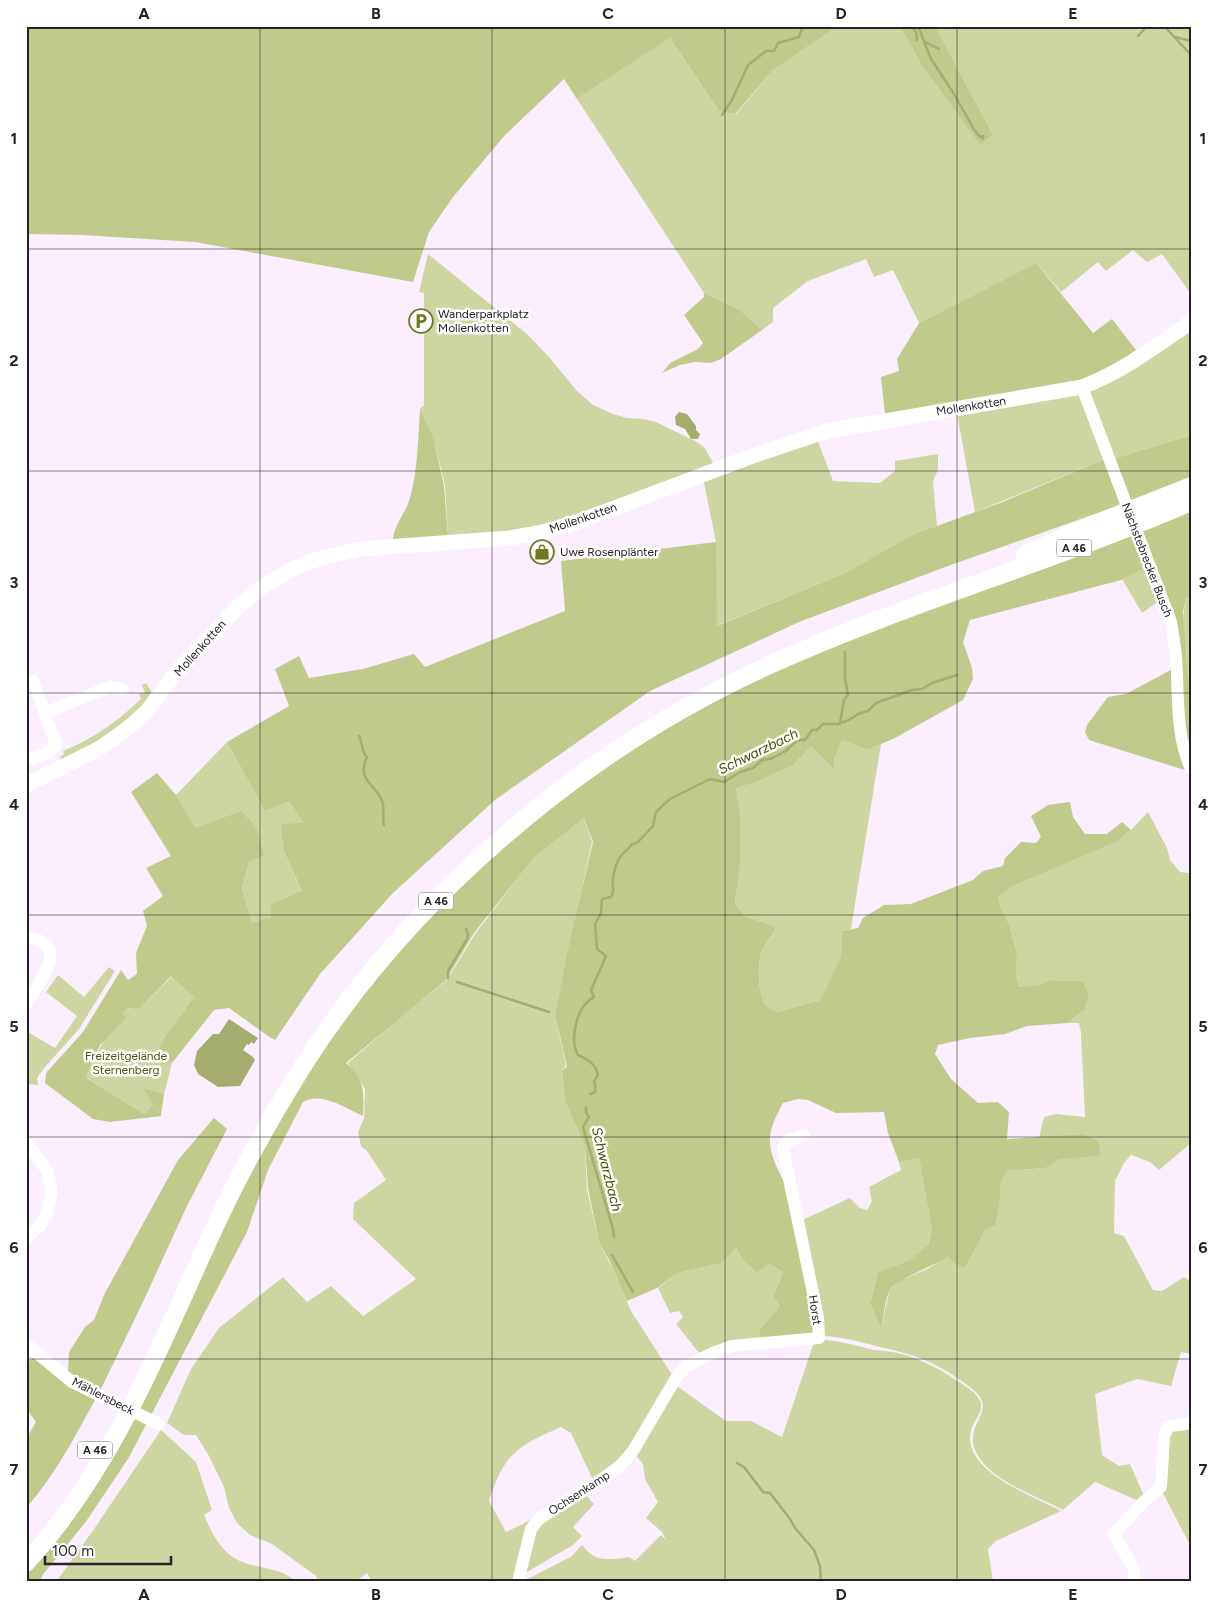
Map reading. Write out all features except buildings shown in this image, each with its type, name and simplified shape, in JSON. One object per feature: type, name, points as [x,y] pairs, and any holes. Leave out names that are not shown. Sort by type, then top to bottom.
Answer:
[{"type":"highway","name":"A 46","points":[[26,1547],[62,1500],[100,1442],[145,1353],[209,1214],[255,1122],[274,1090],[319,1024],[371,957],[427,896],[482,842],[534,800],[609,745],[668,708],[734,673],[772,655],[856,621],[985,574],[1070,534],[1191,486]]},
{"type":"highway","name":"A 46","points":[[26,1563],[77,1500],[115,1439],[232,1191],[269,1122],[305,1061],[344,1006],[377,966],[440,896],[486,851],[551,797],[614,752],[648,729],[714,692],[774,663],[824,642],[1191,502]]},
{"type":"main road","name":"Mollenkotten","points":[[26,785],[100,748],[128,728],[147,711],[178,670],[240,605],[263,586],[294,568],[321,558],[360,549],[510,538],[543,532],[580,521],[827,431],[1082,387],[1122,368],[1191,322]]},
{"type":"street","name":"Nächstebrecker Busch","points":[[1082,387],[1171,622],[1176,657],[1178,716],[1183,747],[1191,769]]},
{"type":"street","points":[[26,760],[49,752],[56,745],[35,681]]},
{"type":"street","points":[[45,713],[110,688],[123,689]]},
{"type":"street","points":[[26,937],[38,939],[49,946],[51,952],[48,966],[26,1004]]},
{"type":"street","name":"Horst","points":[[657,1411],[676,1378],[686,1366],[713,1353],[732,1346],[819,1338],[818,1317],[783,1149],[787,1141],[804,1136]]},
{"type":"street","points":[[26,1143],[47,1170],[52,1192],[46,1217],[26,1238]]},
{"type":"street","name":"Mählersbeck","points":[[26,1344],[72,1382],[155,1423]]},
{"type":"street","name":"Ochsenkamp","points":[[518,1582],[531,1529],[539,1519],[621,1465],[633,1451],[657,1411]]},
{"type":"street","points":[[1135,1582],[1134,1569],[1114,1534],[1142,1503],[1161,1487],[1164,1438],[1168,1427],[1191,1422]]},
{"type":"green space","points":[[838,26],[900,26],[922,66],[980,145],[993,135],[935,26],[1191,26],[1191,294],[1162,254],[1147,262],[1133,250],[1106,271],[1098,262],[1061,292],[1036,263],[919,323],[893,270],[874,277],[866,259],[808,281],[773,308],[773,322],[762,330],[740,310],[704,293],[577,99],[670,38],[719,111],[736,114],[772,71]]},
{"type":"green space","points":[[428,254],[527,334],[577,391],[593,405],[627,418],[656,422],[697,442],[705,448],[714,465],[536,529],[448,536],[445,485],[433,438],[420,409],[424,405],[424,293],[419,292]]},
{"type":"green space","points":[[1191,328],[1191,435],[1113,459],[1088,390]]},
{"type":"green space","points":[[1080,391],[1105,459],[975,512],[957,414]]},
{"type":"green space","points":[[817,439],[833,481],[880,483],[895,471],[895,461],[938,454],[938,470],[933,481],[937,526],[915,535],[845,573],[716,626],[716,542],[703,478]]},
{"type":"green space","points":[[1145,568],[1160,600],[1142,613],[1122,579]]},
{"type":"green space","points":[[1191,597],[1191,692],[1186,669],[1183,621],[1186,598]]},
{"type":"green space","points":[[146,683],[153,694],[141,710],[83,752],[62,762],[60,756],[64,755],[63,751],[105,729],[141,699],[139,694],[145,692],[142,685]]},
{"type":"green space","points":[[842,740],[867,750],[881,744],[851,929],[842,931],[841,958],[820,1000],[778,1012],[766,1005],[762,1000],[759,978],[762,950],[776,927],[745,916],[735,903],[739,845],[736,787],[761,780],[793,765],[811,747],[834,769],[834,759]]},
{"type":"green space","points":[[227,742],[265,811],[289,800],[305,824],[280,824],[284,852],[302,892],[270,905],[271,917],[252,924],[242,888],[249,862],[241,811],[195,829],[176,795]]},
{"type":"green space","points":[[1148,812],[1167,848],[1170,860],[1180,872],[1189,873],[1191,876],[1191,1143],[1159,1170],[1150,1162],[1131,1155],[1124,1163],[1115,1181],[1114,1233],[1124,1236],[1153,1290],[1162,1291],[1184,1277],[1191,1281],[1191,1354],[1181,1352],[1171,1386],[1137,1379],[1095,1394],[1102,1455],[1119,1466],[1130,1464],[1145,1498],[1141,1502],[1095,1482],[1063,1510],[1003,1480],[983,1462],[973,1444],[974,1430],[982,1412],[982,1401],[977,1393],[966,1384],[939,1367],[912,1355],[836,1337],[821,1336],[800,1221],[850,1198],[860,1208],[867,1210],[872,1201],[869,1187],[901,1170],[899,1162],[919,1157],[932,1230],[928,1245],[909,1262],[878,1272],[870,1304],[881,1327],[890,1289],[900,1281],[948,1257],[965,1268],[1000,1201],[1001,1182],[1007,1171],[1046,1168],[1058,1160],[1101,1154],[1083,1134],[1039,1138],[1044,1117],[1056,1114],[1085,1117],[1081,1033],[1079,1023],[1068,1023],[1085,1009],[1089,994],[1083,981],[1050,980],[1040,985],[1019,987],[1016,974],[1017,954],[1010,927],[1001,909],[998,897],[1013,886],[1118,840],[1131,830]]},
{"type":"green space","points":[[584,818],[592,842],[555,1015],[566,1065],[562,1071],[565,1101],[585,1146],[587,1189],[599,1242],[631,1311],[674,1378],[630,1453],[594,1482],[571,1433],[561,1427],[523,1446],[514,1453],[501,1472],[489,1501],[506,1532],[533,1519],[513,1582],[372,1582],[367,1573],[355,1582],[319,1582],[316,1576],[272,1544],[250,1535],[237,1523],[229,1508],[224,1487],[196,1435],[184,1435],[167,1423],[191,1369],[219,1328],[283,1277],[307,1302],[331,1286],[363,1316],[416,1279],[353,1219],[354,1203],[386,1180],[367,1151],[361,1146],[358,1132],[364,1118],[365,1089],[348,1063],[447,980],[475,934],[535,855]]},
{"type":"green space","points":[[109,967],[115,971],[79,1029],[45,1067],[37,1078],[38,1085],[26,1084],[26,1031],[55,1048],[77,1016],[46,992],[58,975],[84,997]]},
{"type":"green space","name":"Freizeitgelände Sternenberg","points":[[172,976],[194,997],[165,1036],[156,1055],[172,1063],[164,1094],[144,1089],[153,1105],[144,1114],[86,1078],[116,1020],[128,1009],[140,1008]]},
{"type":"green space","points":[[736,1248],[744,1261],[757,1271],[769,1264],[783,1272],[773,1298],[780,1306],[759,1330],[761,1339],[700,1354],[676,1324],[683,1317],[679,1311],[670,1313],[658,1288],[677,1273],[722,1263]]},
{"type":"green space","points":[[815,1339],[893,1352],[911,1357],[944,1372],[968,1387],[977,1396],[981,1407],[971,1430],[971,1445],[977,1458],[1002,1481],[1061,1511],[996,1541],[988,1549],[993,1582],[522,1582],[572,1556],[582,1545],[592,1555],[603,1559],[629,1557],[635,1561],[661,1535],[666,1541],[662,1532],[646,1518],[658,1502],[645,1479],[643,1464],[634,1453],[674,1384],[726,1421],[751,1421],[782,1437]]},
{"type":"green space","points":[[1191,1427],[1191,1547],[1163,1493],[1168,1432]]},
{"type":"green space","points":[[161,1430],[196,1462],[212,1510],[204,1515],[224,1550],[237,1560],[278,1571],[296,1582],[56,1582]]},
{"type":"green space","points":[[584,1493],[594,1504],[573,1527],[582,1536],[573,1545],[522,1575],[537,1523]]},
{"type":"shaded area","points":[[26,26],[838,26],[772,71],[735,114],[719,111],[670,38],[577,99],[564,79],[505,135],[453,197],[429,232],[413,282],[195,242],[82,235],[26,234]]},
{"type":"shaded area","points":[[900,26],[935,26],[993,135],[980,145],[922,66]]},
{"type":"shaded area","points":[[1036,263],[1093,333],[1112,319],[1136,350],[1116,364],[1081,381],[885,415],[881,377],[899,371],[897,359],[919,323]]},
{"type":"shaded area","points":[[704,293],[740,310],[762,330],[721,359],[711,363],[695,362],[680,365],[662,373],[670,363],[698,349],[703,343],[684,315],[704,297]]},
{"type":"shaded area","points":[[420,409],[433,437],[444,486],[448,536],[393,540],[413,487]]},
{"type":"shaded area","points":[[679,412],[687,414],[696,426],[696,430],[700,434],[698,439],[691,439],[685,429],[676,425],[675,417]]},
{"type":"shaded area","points":[[1191,435],[1191,477],[1131,502],[1113,459]]},
{"type":"shaded area","points":[[1105,459],[1120,505],[948,566],[799,622],[650,691],[495,800],[393,893],[320,974],[275,1040],[229,1008],[214,1010],[172,1063],[156,1055],[165,1036],[194,997],[171,976],[140,1008],[129,1008],[122,1013],[126,1018],[100,1045],[86,1078],[144,1114],[153,1105],[143,1088],[164,1094],[161,1116],[110,1122],[93,1119],[45,1083],[46,1073],[83,1032],[121,970],[128,980],[137,974],[136,953],[147,926],[143,911],[163,896],[146,868],[171,856],[131,792],[157,773],[176,795],[195,828],[241,811],[256,827],[264,855],[249,862],[242,888],[252,923],[271,917],[270,905],[302,891],[284,852],[280,824],[304,823],[289,801],[265,811],[227,742],[289,706],[275,669],[299,656],[309,678],[363,669],[414,654],[425,667],[565,611],[561,561],[716,542],[717,626],[845,573],[915,534],[1000,503]]},
{"type":"shaded area","points":[[1191,509],[1191,597],[1186,598],[1183,612],[1187,673],[1191,692],[1191,772],[1089,740],[1085,732],[1087,725],[1108,697],[1126,694],[1180,665],[1140,529]]},
{"type":"shaded area","points":[[1132,533],[1145,568],[1121,580],[970,620],[963,642],[972,668],[973,679],[963,700],[895,738],[867,750],[842,740],[834,759],[834,769],[811,747],[793,765],[761,780],[736,788],[740,816],[740,860],[735,903],[745,916],[776,927],[762,950],[759,977],[762,999],[765,1004],[778,1012],[820,1000],[841,957],[842,931],[858,928],[863,918],[884,905],[911,904],[973,880],[983,871],[1003,866],[1005,858],[1021,842],[1036,843],[1041,837],[1031,816],[1048,805],[1070,802],[1073,817],[1085,834],[1107,834],[1122,822],[1131,830],[1117,841],[1013,886],[998,897],[1010,927],[1017,954],[1016,974],[1019,987],[1040,985],[1050,980],[1083,981],[1089,994],[1085,1009],[1068,1023],[1027,1026],[1005,1034],[970,1038],[938,1045],[935,1054],[951,1079],[978,1103],[998,1102],[1009,1112],[1007,1139],[1083,1134],[1098,1141],[1101,1155],[1058,1160],[1046,1168],[1007,1171],[1001,1182],[1000,1201],[995,1225],[985,1230],[965,1268],[956,1264],[948,1257],[893,1286],[887,1297],[881,1328],[870,1304],[878,1272],[909,1261],[928,1245],[932,1230],[919,1158],[899,1162],[888,1133],[884,1112],[836,1113],[808,1100],[798,1099],[783,1103],[773,1124],[770,1141],[771,1149],[783,1180],[818,1335],[761,1339],[759,1330],[780,1306],[773,1298],[783,1272],[769,1264],[757,1272],[744,1261],[736,1248],[722,1263],[677,1273],[657,1288],[627,1301],[599,1242],[588,1188],[585,1146],[565,1101],[562,1071],[567,1066],[555,1015],[593,842],[584,818],[535,856],[474,933],[446,980],[346,1063],[357,1075],[362,1087],[363,1116],[326,1099],[310,1099],[303,1102],[268,1170],[247,1232],[128,1459],[85,1523],[44,1573],[39,1582],[26,1582],[26,1569],[76,1509],[287,1099],[396,949],[448,894],[612,756],[772,667]]},
{"type":"shaded area","points":[[229,1019],[258,1038],[254,1044],[251,1042],[249,1045],[247,1044],[243,1050],[255,1060],[240,1086],[218,1087],[198,1074],[194,1065],[197,1051],[213,1034],[219,1034]]},
{"type":"shaded area","points":[[214,1118],[227,1129],[187,1206],[100,1391],[68,1372],[69,1352],[85,1327],[94,1320],[105,1293],[178,1160]]},
{"type":"shaded area","points":[[37,1356],[96,1398],[55,1469],[26,1508],[26,1439],[36,1422],[26,1408],[26,1363]]},
{"type":"waterway","points":[[722,115],[732,100],[748,65],[766,51],[774,51],[778,43],[799,37],[802,28],[806,26]]},
{"type":"waterway","points":[[918,26],[931,59],[975,131],[980,137],[983,136],[983,139]]},
{"type":"waterway","points":[[1138,36],[1147,26]]},
{"type":"waterway","points":[[1164,26],[1191,55]]},
{"type":"waterway","points":[[912,27],[916,32],[917,40]]},
{"type":"waterway","points":[[1175,37],[1191,41]]},
{"type":"waterway","points":[[925,42],[939,49]]},
{"type":"waterway","points":[[840,723],[844,700],[848,695],[845,679],[845,652]]},
{"type":"waterway","name":"Schwarzbach","points":[[590,1094],[595,1092],[594,1081],[598,1075],[597,1071],[591,1062],[578,1055],[574,1040],[579,1015],[583,1007],[594,997],[591,990],[606,956],[597,949],[595,924],[601,913],[602,899],[612,895],[613,875],[618,861],[622,854],[631,845],[638,842],[653,826],[656,812],[670,799],[710,779],[724,782],[740,772],[753,768],[762,760],[770,759],[786,751],[797,740],[805,740],[812,730],[817,730],[823,724],[838,724],[849,720],[858,714],[868,711],[876,703],[912,690],[922,689],[932,683],[957,675]]},
{"type":"waterway","points":[[359,736],[367,757],[364,765],[365,777],[382,801],[384,825]]},
{"type":"waterway","points":[[448,978],[448,971],[467,939],[466,929]]},
{"type":"waterway","points":[[457,982],[549,1012]]},
{"type":"waterway","name":"Schwarzbach","points":[[586,1107],[589,1117],[583,1127],[614,1237]]},
{"type":"waterway","name":"Schwarzbach","points":[[612,1255],[633,1292]]},
{"type":"waterway","name":"Schwarzbach","points":[[737,1463],[744,1467],[763,1492],[770,1493],[795,1528],[814,1550],[820,1566],[821,1582]]},
{"type":"place","name":"Wanderparkplatz Mollenkotten","points":[[421,321]]},
{"type":"place","name":"Uwe Rosenplänter","points":[[542,552]]}]
